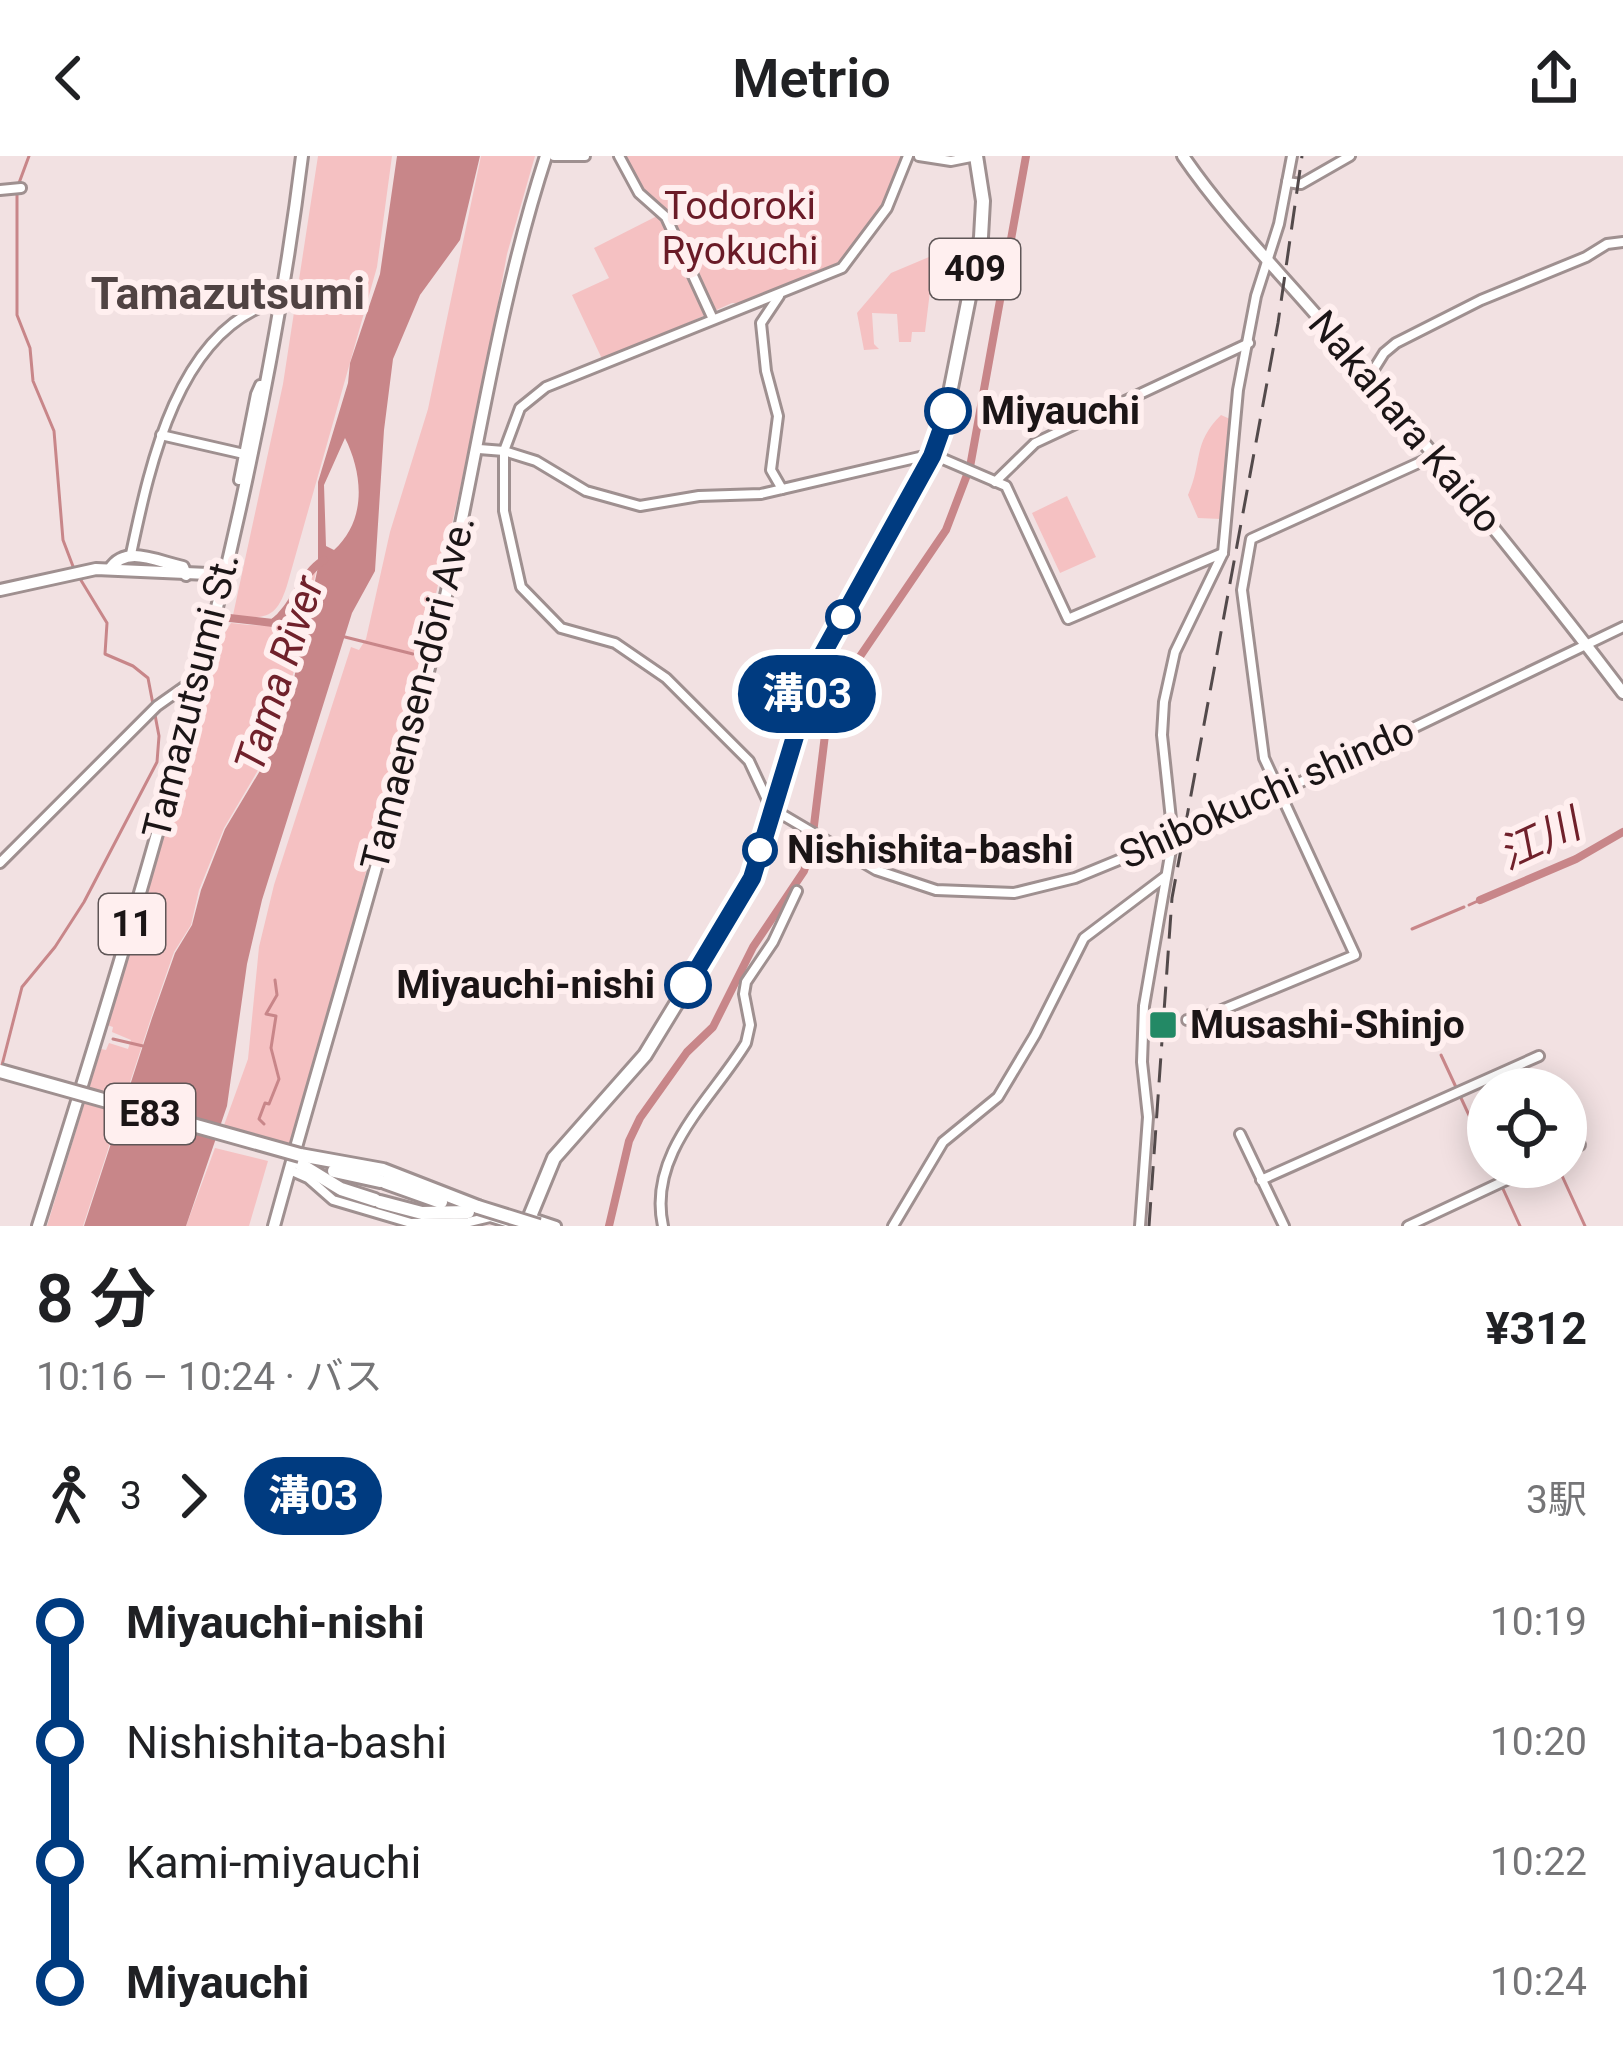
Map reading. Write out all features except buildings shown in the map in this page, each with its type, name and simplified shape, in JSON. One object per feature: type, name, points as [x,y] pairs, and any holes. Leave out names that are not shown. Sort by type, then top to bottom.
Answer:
[{"type":"highway","name":"409","points":[[526,1225],[554,1158],[645,1055],[744,894],[817,664],[932,456],[947,418],[981,237],[983,201],[976,156]]},
{"type":"highway","name":"E83","points":[[0,1075],[526,1225]]},
{"type":"highway","name":"E83","points":[[297,1163],[383,1170],[477,1212],[526,1225]]},
{"type":"highway","points":[[297,1163],[341,1189],[377,1201],[422,1213],[477,1212]]},
{"type":"main road","name":"Tamazutsumi St.","points":[[38,1226],[142,891],[216,602],[264,386],[302,156]]},
{"type":"main road","name":"Tamaensen-dōri Ave.","points":[[274,1226],[297,1163],[445,599],[512,268],[550,156]]},
{"type":"main road","name":"Nakahara Kaido","points":[[1183,156],[1212,198],[1434,456],[1623,693]]},
{"type":"main road","points":[[110,569],[113,562],[131,554],[183,567],[186,575]]},
{"type":"main road","points":[[0,587],[110,569],[217,577],[216,602]]},
{"type":"street","points":[[550,156],[584,156]]},
{"type":"street","points":[[619,156],[640,196],[666,217],[712,317]]},
{"type":"street","points":[[771,808],[749,760],[666,678],[610,640],[561,628],[521,587],[504,511],[504,451],[520,408],[541,389],[842,268],[887,208],[908,156]]},
{"type":"street","points":[[919,156],[951,161],[976,156]]},
{"type":"street","points":[[1140,1226],[1148,1117],[1142,1062],[1144,1006],[1173,838],[1162,736],[1164,702],[1175,652],[1222,553],[1236,406],[1256,296],[1280,224],[1292,156]]},
{"type":"street","points":[[1288,182],[1300,184],[1350,156]]},
{"type":"street","points":[[0,190],[19,188]]},
{"type":"street","points":[[1368,378],[1396,343],[1606,244],[1623,242]]},
{"type":"street","points":[[779,294],[761,325],[778,416],[771,470],[782,489]]},
{"type":"street","points":[[131,554],[161,435],[182,389],[217,339],[240,318],[275,302]]},
{"type":"street","points":[[995,482],[1034,442],[1249,343]]},
{"type":"street","points":[[239,480],[256,394],[264,386]]},
{"type":"street","points":[[161,435],[244,454]]},
{"type":"street","points":[[478,449],[536,461],[586,491],[625,504],[649,505],[699,496],[749,496],[932,456],[1006,486],[1068,619],[1222,553]]},
{"type":"street","points":[[1187,1020],[1200,1019],[1355,955],[1264,758],[1244,606],[1243,576],[1251,538],[1434,456]]},
{"type":"street","name":"Shibokuchi shindo","points":[[771,808],[892,878],[967,894],[1014,893],[1054,884],[1282,791],[1623,626]]},
{"type":"street","points":[[0,862],[154,709],[191,682]]},
{"type":"street","points":[[893,1226],[940,1146],[998,1097],[1084,938],[1167,875]]},
{"type":"street","points":[[663,1226],[660,1201],[674,1147],[746,1043],[750,1025],[746,982],[773,942],[797,891]]},
{"type":"street","points":[[1261,1180],[1539,1056]]},
{"type":"street","points":[[1240,1134],[1284,1226]]},
{"type":"street","points":[[297,1163],[333,1200],[411,1223],[477,1212],[498,1226]]},
{"type":"street","points":[[1408,1226],[1489,1188]]},
{"type":"street","points":[[526,1225],[556,1226]]},
{"type":"green space","points":[[318,156],[392,156],[377,267],[284,593],[270,614],[233,615],[283,384]]},
{"type":"green space","points":[[481,156],[535,156],[507,254],[479,406],[429,624],[353,923],[289,1148],[223,1128],[248,1059],[259,947],[274,885],[351,647],[359,650],[366,639],[390,532],[428,409]]},
{"type":"green space","name":"Todoroki Ryokuchi","points":[[623,156],[904,156],[885,208],[841,265],[743,303],[732,303],[603,361],[572,295],[609,278],[594,248],[659,215],[664,222],[668,220],[640,191]]},
{"type":"green space","points":[[929,257],[932,275],[925,332],[912,332],[911,342],[899,342],[897,314],[872,313],[874,344],[879,349],[864,350],[857,313],[891,273]]},
{"type":"green space","points":[[1221,415],[1230,419],[1221,519],[1198,518],[1188,495],[1202,444]]},
{"type":"green space","points":[[1067,496],[1096,557],[1060,573],[1032,513]]},
{"type":"green space","points":[[317,567],[280,733],[224,828],[199,890],[191,925],[174,952],[83,1226],[47,1226],[101,1049],[106,1050],[109,1043],[128,1049],[131,1040],[107,1025],[210,640],[220,641],[231,623],[265,625],[283,620],[297,605]]},
{"type":"green space","points":[[215,1148],[268,1161],[249,1226],[186,1226]]},
{"type":"shaded area","points":[[397,156],[480,156],[460,240],[420,295],[393,359],[375,571],[352,613],[262,900],[247,964],[227,1106],[186,1226],[84,1226],[175,953],[192,925],[225,829],[282,734],[318,567],[318,482],[380,274]],"holes":[[[345,438],[356,466],[359,496],[352,525],[334,550],[326,546],[324,485]]]},
{"type":"waterway","points":[[19,183],[29,156]]},
{"type":"waterway","points":[[609,1226],[629,1141],[640,1118],[687,1052],[713,1027],[753,947],[804,871],[811,850],[829,702],[946,530],[970,467],[1026,156]]},
{"type":"waterway","points":[[17,193],[17,315],[30,348],[33,381],[54,431],[63,540],[74,569]]},
{"type":"waterway","name":"Tama River","points":[[221,617],[273,623],[324,560]]},
{"type":"waterway","points":[[2,1065],[22,987],[84,902],[157,762],[159,736],[148,678],[105,654],[107,623],[79,577]]},
{"type":"waterway","points":[[345,637],[413,654]]},
{"type":"waterway","name":"江川","points":[[1480,900],[1576,859],[1623,832]]},
{"type":"waterway","points":[[1469,905],[1480,900]]},
{"type":"waterway","points":[[1412,929],[1464,907]]},
{"type":"waterway","points":[[264,1124],[259,1119],[279,1079],[271,1048],[276,1016],[266,1014],[277,995],[275,980]]},
{"type":"waterway","points":[[113,1039],[143,1046]]},
{"type":"waterway","points":[[1441,1055],[1467,1111]]},
{"type":"waterway","points":[[1503,1188],[1520,1226]]},
{"type":"waterway","points":[[1568,1188],[1585,1226]]},
{"type":"railway","points":[[1149,1226],[1172,898],[1278,323],[1302,156]]},
{"type":"bus line","name":"溝03","points":[[688,985],[752,878],[817,664],[932,456],[948,411]]},
{"type":"place","name":"Miyauchi","points":[[948,411]]},
{"type":"place","name":"Nishishita-bashi","points":[[760,850]]},
{"type":"place","name":"Miyauchi-nishi","points":[[688,985]]},
{"type":"place","name":"Musashi-Shinjo","points":[[1163,1025]]},
{"type":"district","name":"Tamazutsumi","points":[[228,293]]}]
